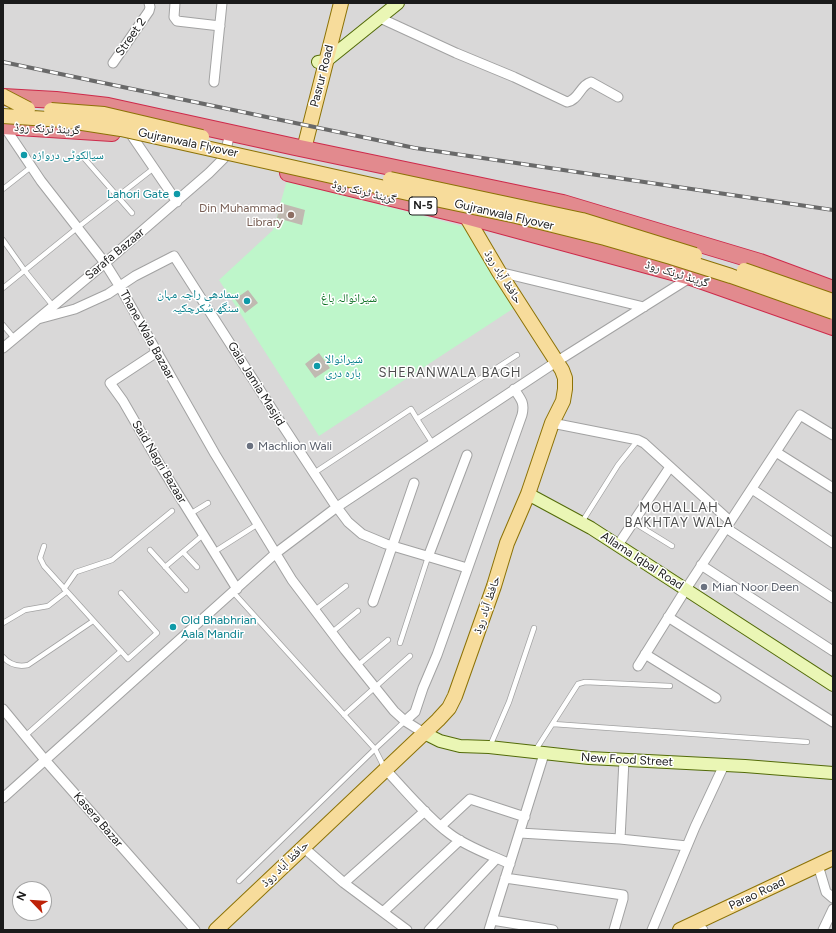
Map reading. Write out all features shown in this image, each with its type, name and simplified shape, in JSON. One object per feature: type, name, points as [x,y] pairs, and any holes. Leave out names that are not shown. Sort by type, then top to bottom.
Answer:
[{"type":"highway","points":[[3,97],[56,100],[108,106],[299,148],[563,203],[760,262],[833,289]]},
{"type":"highway","name":"گرینڈ ٹرنک روڈ","points":[[3,123],[110,132],[132,136],[466,216],[691,277],[833,327]]},
{"type":"main road","name":"Pasrur Road","points":[[322,62],[333,3]]},
{"type":"main road","name":"Pasrur Road","points":[[299,148],[322,62],[341,3]]},
{"type":"main road","points":[[3,97],[28,109]]},
{"type":"main road","name":"Gujranwala Flyover","points":[[3,108],[104,114],[393,180],[582,220],[667,245],[793,286],[833,301]]},
{"type":"main road","name":"Gujranwala Flyover","points":[[3,123],[63,120],[121,129],[516,216],[605,238],[671,257],[731,276],[833,312]]},
{"type":"main road","name":"حافظ آباد روڈ","points":[[216,930],[449,708],[455,696],[494,586],[507,543],[528,494],[552,423],[563,401],[565,378],[466,216]]},
{"type":"main road","name":"Parao Road","points":[[680,930],[699,926],[833,858]]},
{"type":"street","points":[[175,3],[174,17],[177,21],[220,26]]},
{"type":"street","points":[[214,82],[222,3]]},
{"type":"street","points":[[322,62],[398,3]]},
{"type":"street","name":"Street 2","points":[[113,63],[149,7]]},
{"type":"street","points":[[380,18],[567,102],[572,101],[585,85],[591,82],[618,97]]},
{"type":"street","name":"Thane Wala Bazaar","points":[[3,123],[31,167],[105,263],[215,454],[292,580],[357,666],[394,711],[405,721],[424,733]]},
{"type":"street","points":[[224,158],[230,133]]},
{"type":"street","points":[[132,136],[177,202]]},
{"type":"street","name":"Sarafa Bazaar","points":[[3,348],[177,202],[224,158]]},
{"type":"street","name":"Gala Jamia Masjid","points":[[120,287],[135,276],[174,256],[314,473],[348,522],[362,534],[391,546],[468,568]]},
{"type":"street","points":[[499,272],[644,307]]},
{"type":"street","points":[[3,798],[276,553],[337,507],[514,389],[691,277]]},
{"type":"street","points":[[38,319],[75,309],[120,287]]},
{"type":"street","name":"Said Nagri Bazaar","points":[[157,352],[110,383],[123,401],[160,465],[214,552],[235,590]]},
{"type":"street","points":[[405,721],[415,712],[459,596],[522,416],[524,408],[522,401],[514,389]]},
{"type":"street","points":[[638,666],[701,565],[800,415],[833,435]]},
{"type":"street","points":[[552,423],[638,440],[644,443],[670,466],[728,524],[833,598]]},
{"type":"street","points":[[776,452],[833,488]]},
{"type":"street","points":[[428,557],[467,455]]},
{"type":"street","points":[[618,545],[670,466]]},
{"type":"street","points":[[373,602],[414,482]]},
{"type":"street","points":[[752,489],[833,543]]},
{"type":"street","name":"Allama Iqbal Road","points":[[528,494],[582,522],[833,686]]},
{"type":"street","points":[[701,565],[833,651]]},
{"type":"street","points":[[668,617],[833,722]]},
{"type":"street","points":[[645,654],[716,698]]},
{"type":"street","name":"Kasera Bazar","points":[[3,708],[45,760],[189,928]]},
{"type":"street","name":"New Food Street","points":[[424,733],[440,741],[460,746],[489,747],[589,758],[724,764],[833,773]]},
{"type":"street","points":[[489,930],[525,817],[539,753]]},
{"type":"street","points":[[620,839],[624,760]]},
{"type":"street","points":[[652,930],[687,846],[724,764]]},
{"type":"street","points":[[385,769],[441,826],[460,840],[510,864]]},
{"type":"street","points":[[441,826],[470,800],[525,817]]},
{"type":"street","points":[[344,883],[425,811]]},
{"type":"street","points":[[520,833],[620,839],[687,846]]},
{"type":"street","points":[[383,912],[460,840]]},
{"type":"street","points":[[303,847],[344,883],[407,930]]},
{"type":"street","points":[[429,930],[496,858]]},
{"type":"street","points":[[818,865],[826,892],[833,898]]},
{"type":"street","points":[[505,878],[623,895],[614,930]]},
{"type":"street","points":[[824,930],[833,909]]},
{"type":"street","points":[[492,920],[553,930]]},
{"type":"lane","points":[[84,158],[132,213]]},
{"type":"lane","points":[[3,189],[31,167]]},
{"type":"lane","points":[[3,288],[154,168]]},
{"type":"lane","points":[[3,240],[53,306]]},
{"type":"lane","points":[[3,325],[14,338]]},
{"type":"lane","points":[[417,419],[517,355]]},
{"type":"lane","points":[[314,473],[411,409],[432,444]]},
{"type":"lane","points":[[582,522],[618,465],[638,440]]},
{"type":"lane","points":[[190,514],[208,503]]},
{"type":"lane","points":[[3,623],[25,610],[48,606],[65,591],[76,572],[112,560],[172,511]]},
{"type":"lane","points":[[633,522],[672,546]]},
{"type":"lane","points":[[214,552],[258,524]]},
{"type":"lane","points":[[165,567],[203,535]]},
{"type":"lane","points":[[44,546],[40,558],[44,566],[128,659],[157,633],[121,593]]},
{"type":"lane","points":[[150,550],[186,590]]},
{"type":"lane","points":[[183,552],[197,567]]},
{"type":"lane","points":[[400,643],[428,557]]},
{"type":"lane","points":[[315,610],[346,586]]},
{"type":"lane","points":[[235,590],[374,749],[385,769]]},
{"type":"lane","points":[[331,632],[358,611]]},
{"type":"lane","points":[[3,657],[6,661],[14,665],[28,665],[93,620]]},
{"type":"lane","points":[[489,747],[508,702],[534,628]]},
{"type":"lane","points":[[357,666],[388,640]]},
{"type":"lane","points":[[25,736],[120,651]]},
{"type":"lane","points":[[344,715],[410,656]]},
{"type":"lane","points":[[539,753],[553,724],[578,684],[585,682],[670,686]]},
{"type":"lane","points":[[239,881],[374,749],[405,721]]},
{"type":"lane","points":[[553,724],[807,742]]},
{"type":"shaded area","points":[[3,3],[833,3],[833,930],[3,930]]},
{"type":"green space","name":"شیرانوالہ باغ","points":[[287,180],[465,227],[514,308],[319,436],[219,280],[273,230]]},
{"type":"building","points":[[280,203],[305,210],[302,225],[277,218]]},
{"type":"building","name":"سمادھی راجہ مہان سنگھ سُکرچکیہ","points":[[248,290],[258,303],[245,313],[235,299]]},
{"type":"building","name":"شیرانوالا بارہ دری","points":[[319,353],[330,368],[315,378],[305,364]]},
{"type":"railway","points":[[3,62],[415,148],[833,210]]},
{"type":"place","name":"سیالکوٹی دروازہ","points":[[24,155]]},
{"type":"place","name":"Lahori Gate","points":[[177,194]]},
{"type":"place","name":"Din Muhammad Library","points":[[291,215]]},
{"type":"place","name":"سمادھی راجہ مہان سنگھ سُکرچکیہ","points":[[247,301]]},
{"type":"place","name":"شیرانوالا بارہ دری","points":[[317,366]]},
{"type":"place","name":"Machlion Wali","points":[[250,446]]},
{"type":"place","name":"Mian Noor Deen","points":[[704,587]]},
{"type":"place","name":"Old Bhabhrian Aala Mandir","points":[[173,627]]},
{"type":"district","name":"SHERANWALA BAGH","points":[[450,373]]},
{"type":"district","name":"MOHALLAH BAKHTAY WALA","points":[[679,516]]}]
